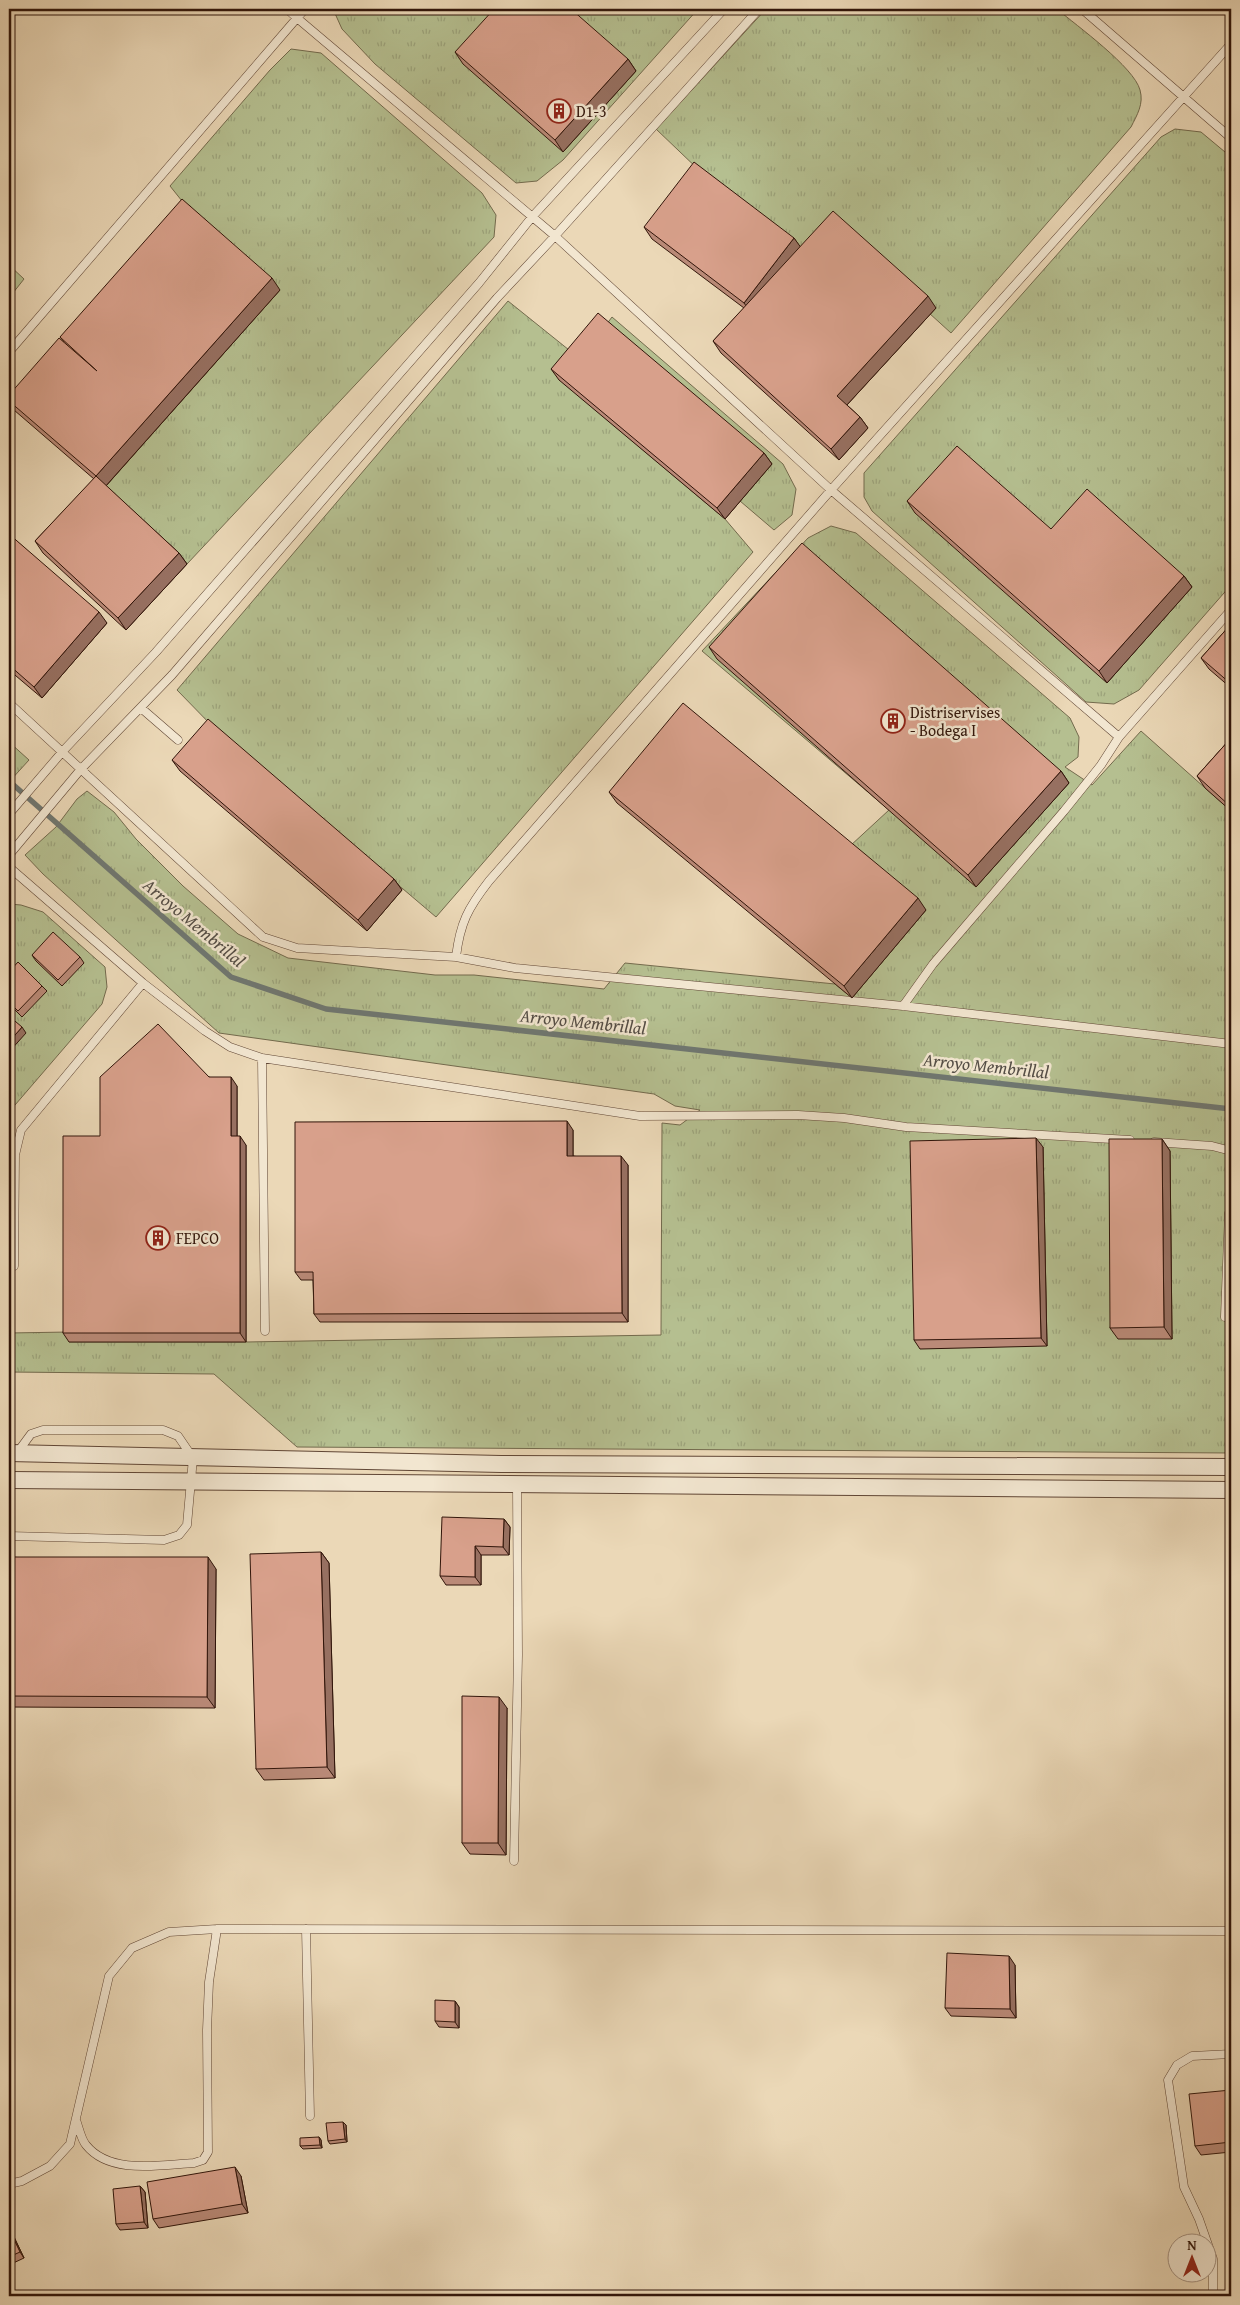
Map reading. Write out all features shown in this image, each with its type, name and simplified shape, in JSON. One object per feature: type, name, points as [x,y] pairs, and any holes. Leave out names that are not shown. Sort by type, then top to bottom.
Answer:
[{"type":"street","points":[[13,1453],[501,1464],[1231,1467]]},
{"type":"street","points":[[975,1466],[976,1488]]},
{"type":"street","points":[[9,1480],[1231,1490]]},
{"type":"lane","points":[[287,9],[555,236],[831,490],[1119,737]]},
{"type":"lane","points":[[9,352],[305,9]]},
{"type":"lane","points":[[9,814],[43,772],[163,645],[480,283],[532,218],[724,9]]},
{"type":"lane","points":[[9,855],[81,769],[172,675],[497,298],[759,9]]},
{"type":"lane","points":[[1082,9],[1231,138]]},
{"type":"lane","points":[[456,957],[458,934],[470,906],[489,881],[831,490],[1185,98],[1231,44]]},
{"type":"lane","points":[[903,1006],[933,964],[1064,811],[1119,737],[1231,610]]},
{"type":"lane","points":[[9,703],[263,937],[297,948],[456,957],[515,968],[903,1006],[1231,1044]]},
{"type":"lane","points":[[141,708],[178,740]]},
{"type":"lane","points":[[9,867],[142,983],[204,1031],[230,1047],[262,1058],[640,1116],[798,1115],[844,1118],[906,1127],[1138,1140]]},
{"type":"lane","points":[[14,1266],[15,1155],[21,1130],[142,983]]},
{"type":"lane","points":[[262,1058],[265,1331]]},
{"type":"lane","points":[[1147,1141],[1212,1146],[1231,1151]]},
{"type":"lane","points":[[1225,1317],[1229,1213],[1231,1209]]},
{"type":"lane","points":[[9,1536],[164,1540],[179,1535],[187,1525],[193,1458],[178,1436],[163,1430],[43,1430],[31,1434],[13,1453]]},
{"type":"lane","points":[[514,1862],[518,1655],[517,1484]]},
{"type":"lane","points":[[76,2120],[84,2144],[95,2155],[112,2162],[134,2166],[194,2163],[203,2160],[208,2152],[207,2030],[210,1982],[217,1929]]},
{"type":"lane","points":[[9,2184],[22,2181],[50,2166],[70,2144],[109,1976],[132,1948],[169,1932],[217,1929],[1231,1931]]},
{"type":"lane","points":[[306,1929],[310,2116]]},
{"type":"lane","points":[[1213,2296],[1214,2259],[1199,2219],[1184,2187],[1168,2080],[1177,2065],[1192,2056],[1231,2054]]},
{"type":"green space","points":[[333,9],[698,9],[563,160],[537,181],[516,183],[375,64],[342,29]]},
{"type":"green space","points":[[766,9],[1057,9],[1104,47],[1136,81],[1141,95],[1138,114],[1131,127],[951,333],[829,222],[802,249],[702,173],[656,129]]},
{"type":"green space","points":[[291,49],[321,53],[482,193],[496,215],[494,237],[187,564],[104,488],[190,211],[170,186],[270,70]]},
{"type":"green space","points":[[1175,129],[1201,132],[1231,157],[1231,585],[1139,690],[1114,704],[1086,702],[872,511],[864,497],[864,473],[1161,137]]},
{"type":"green space","points":[[9,265],[24,279],[9,298]]},
{"type":"green space","points":[[508,301],[579,358],[560,380],[725,519],[753,552],[436,917],[216,730],[177,690]]},
{"type":"green space","points":[[612,317],[783,464],[796,489],[792,515],[774,530],[740,501],[606,325]]},
{"type":"green space","points":[[831,526],[856,533],[1070,718],[1079,737],[1078,757],[1065,767],[1092,785],[1141,731],[1231,811],[1231,1453],[297,1447],[214,1374],[9,1372],[9,1333],[69,1332],[69,1342],[246,1342],[661,1335],[662,1123],[680,1125],[700,1110],[675,1106],[654,1094],[219,1033],[43,874],[25,855],[56,827],[77,799],[87,791],[114,812],[136,839],[183,886],[238,934],[288,958],[435,975],[474,975],[604,989],[625,963],[835,984],[852,998],[850,846],[889,810],[702,651],[808,538]]},
{"type":"green space","points":[[9,742],[29,760],[9,782]]},
{"type":"green space","points":[[9,904],[21,905],[43,912],[105,967],[107,987],[102,1004],[9,1112]]},
{"type":"building","name":"D1-3","points":[[494,9],[571,9],[628,59],[555,140],[455,52]]},
{"type":"building","points":[[694,162],[794,238],[744,303],[644,227]]},
{"type":"building","points":[[182,199],[272,278],[96,476],[9,401],[9,395],[59,338],[97,371],[60,337]]},
{"type":"building","points":[[833,211],[928,296],[837,396],[860,417],[831,449],[713,341]]},
{"type":"building","points":[[598,313],[764,453],[717,508],[551,369]]},
{"type":"building","points":[[957,446],[1051,529],[1087,489],[1184,576],[1099,671],[907,501]]},
{"type":"building","points":[[96,476],[179,553],[118,618],[35,541]]},
{"type":"building","points":[[9,534],[99,612],[34,687],[9,665]]},
{"type":"building","name":"Distriservises - Bodega I","points":[[802,543],[1061,771],[968,875],[709,647]]},
{"type":"building","points":[[1231,624],[1231,684],[1201,658]]},
{"type":"building","points":[[683,703],[918,898],[844,986],[609,792]]},
{"type":"building","points":[[208,719],[394,879],[358,920],[172,760]]},
{"type":"building","points":[[1231,738],[1231,807],[1197,776]]},
{"type":"building","points":[[53,932],[80,957],[58,980],[32,955]]},
{"type":"building","points":[[18,962],[42,986],[18,1011],[9,1002],[9,972]]},
{"type":"building","points":[[9,1016],[22,1027],[9,1042]]},
{"type":"building","name":"FEPCO","points":[[158,1024],[209,1077],[231,1077],[231,1136],[240,1136],[240,1333],[63,1333],[63,1136],[100,1136],[100,1077]]},
{"type":"building","points":[[567,1121],[567,1156],[621,1156],[622,1313],[314,1314],[313,1272],[295,1272],[295,1122]]},
{"type":"building","points":[[1036,1138],[1041,1338],[914,1340],[910,1141]]},
{"type":"building","points":[[1109,1139],[1162,1139],[1164,1327],[1110,1328]]},
{"type":"building","points":[[442,1517],[504,1519],[503,1547],[475,1546],[475,1577],[440,1576]]},
{"type":"building","points":[[321,1552],[327,1767],[256,1769],[250,1554]]},
{"type":"building","points":[[9,1557],[208,1557],[207,1697],[9,1696]]},
{"type":"building","points":[[462,1696],[499,1697],[498,1843],[462,1843]]},
{"type":"building","points":[[947,1953],[1009,1956],[1010,2009],[945,2008]]},
{"type":"building","points":[[435,2000],[455,2001],[455,2022],[435,2021]]},
{"type":"building","points":[[1231,2090],[1231,2142],[1195,2146],[1189,2094]]},
{"type":"building","points":[[343,2122],[345,2139],[328,2141],[326,2123]]},
{"type":"building","points":[[319,2137],[320,2145],[300,2146],[300,2138]]},
{"type":"building","points":[[235,2167],[242,2204],[153,2219],[147,2182]]},
{"type":"building","points":[[140,2186],[144,2222],[116,2224],[113,2189]]},
{"type":"building","points":[[9,2232],[20,2252],[9,2257]]},
{"type":"waterway","name":"Arroyo Membrillal","points":[[9,781],[231,977],[326,1009],[1231,1109]]},
{"type":"place","name":"D1-3","points":[[559,111]]},
{"type":"place","name":"Distriservises - Bodega I","points":[[893,721]]},
{"type":"place","name":"FEPCO","points":[[158,1238]]}]
